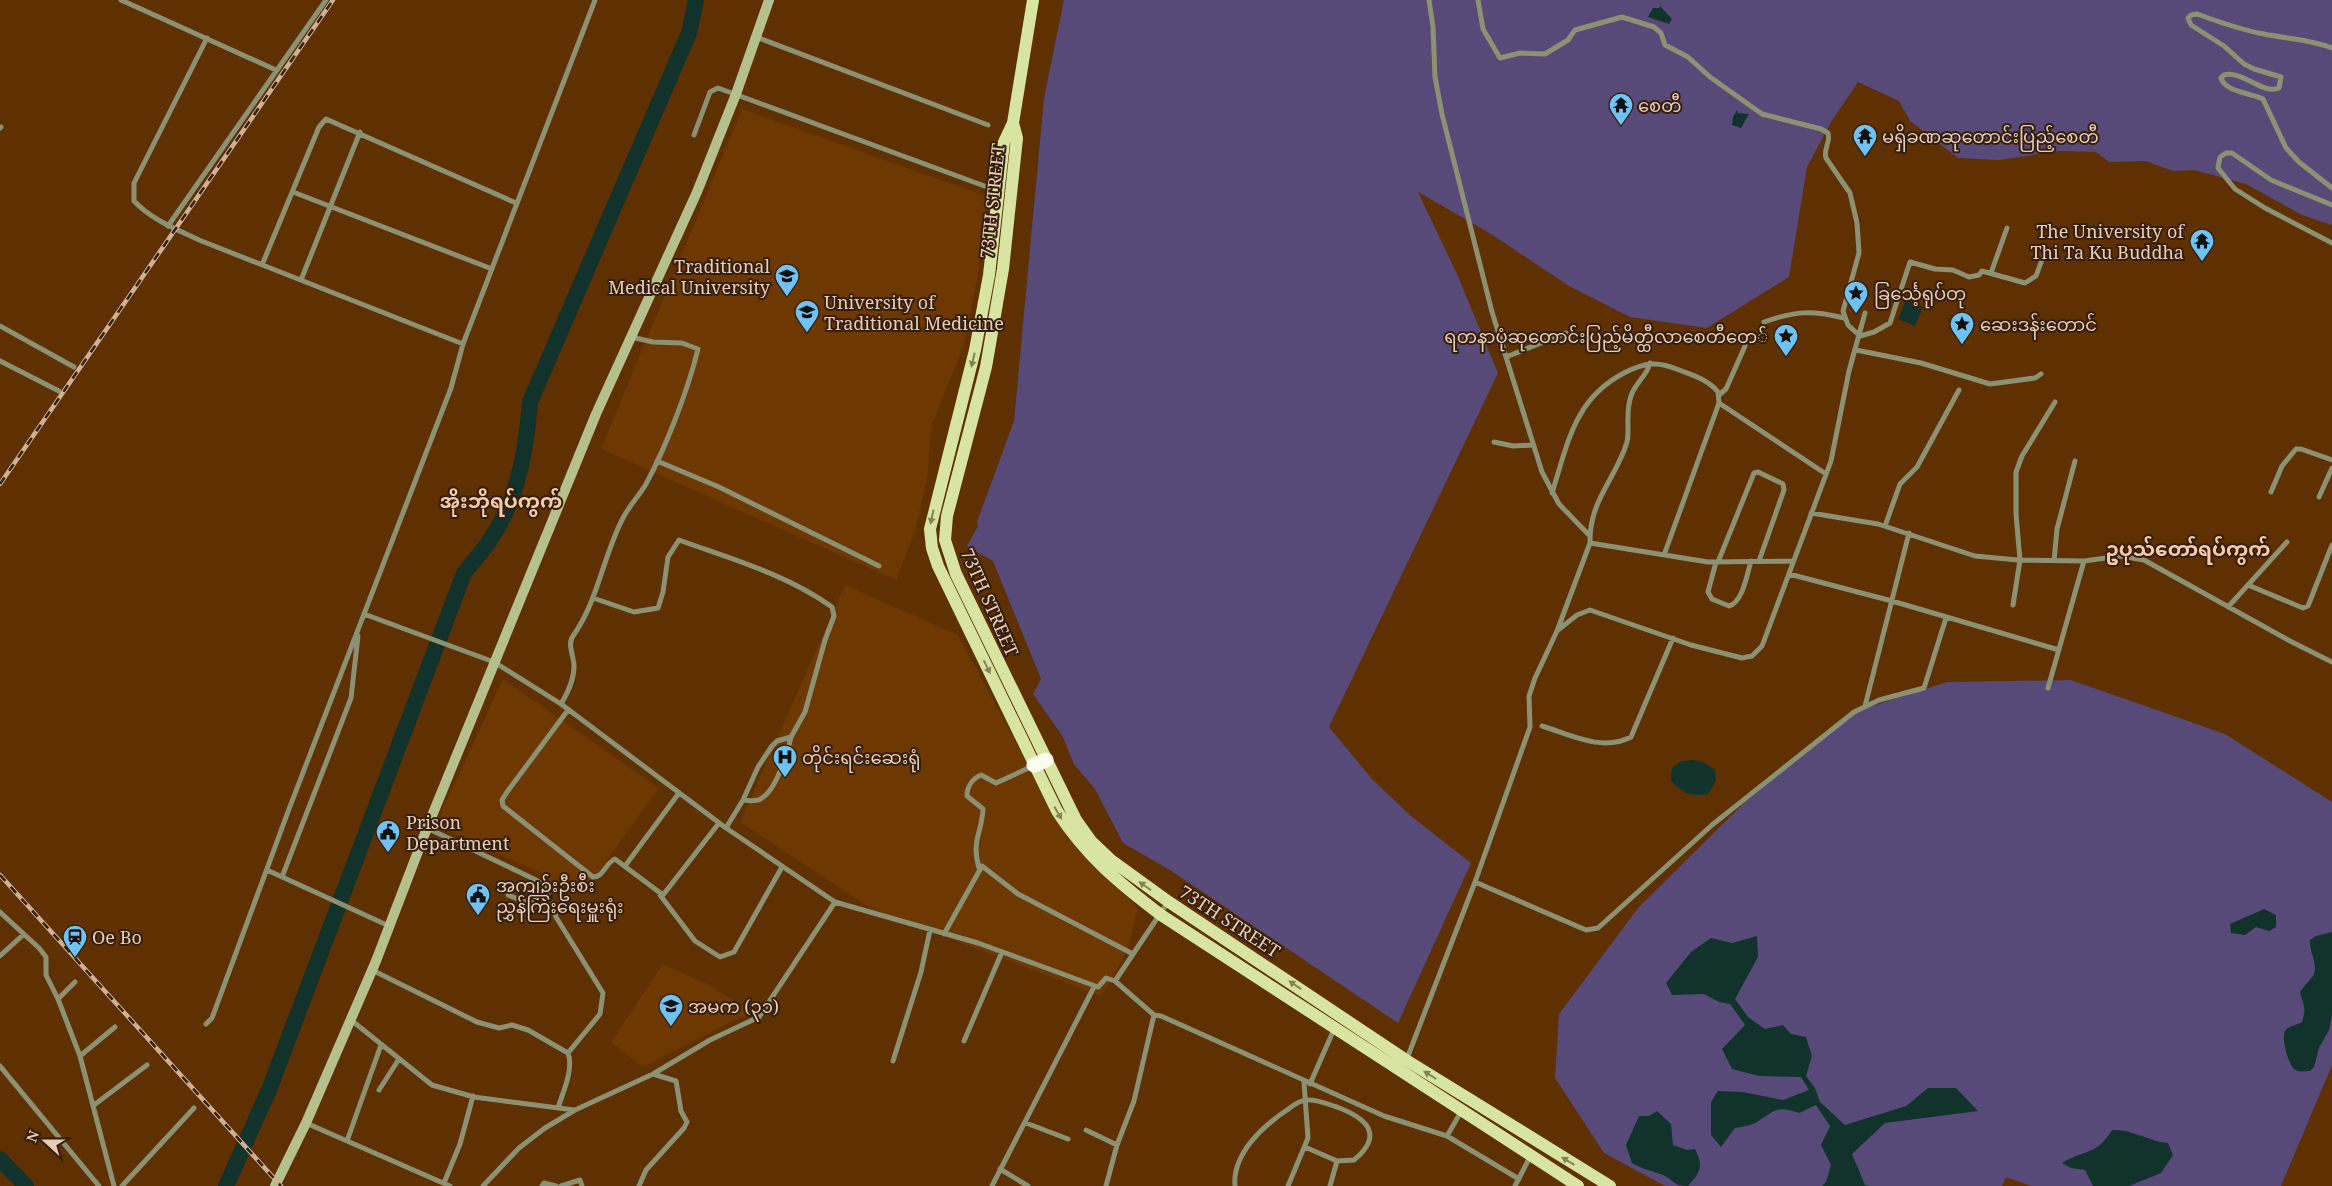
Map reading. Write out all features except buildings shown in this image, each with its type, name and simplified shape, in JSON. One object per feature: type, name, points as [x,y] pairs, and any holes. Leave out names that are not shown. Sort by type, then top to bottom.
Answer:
[{"type":"main road","points":[[1013,123],[1033,0]]},
{"type":"main road","name":"73TH STREET","points":[[1013,123],[1004,142],[989,275],[975,350],[958,422],[934,508],[930,536],[938,566],[1040,763],[1076,820],[1092,841],[1111,860],[1404,1065],[1462,1110],[1578,1186]]},
{"type":"main road","name":"73TH STREET","points":[[1013,123],[1017,138],[1002,269],[986,367],[947,516],[945,540],[956,574],[1040,763],[1057,811],[1088,854],[1103,870],[1161,914],[1335,1027],[1404,1065],[1610,1186]]},
{"type":"street","points":[[121,0],[276,70]]},
{"type":"street","points":[[168,226],[326,0]]},
{"type":"street","points":[[206,1024],[212,1018],[266,870],[451,388],[463,344],[516,203],[595,0]]},
{"type":"street","points":[[275,1186],[306,1123],[372,970],[427,828],[560,500],[697,192],[736,94],[769,0]]},
{"type":"street","points":[[1429,0],[1433,27],[1435,77],[1442,114],[1492,312],[1542,472],[1552,493],[1589,535]]},
{"type":"street","points":[[1478,0],[1483,29],[1500,58],[1520,54],[1545,54],[1568,40],[1575,30],[1622,17],[1654,27],[1662,33],[1665,46],[1688,57],[1710,77],[1762,114],[1821,129],[1828,133],[1830,137],[1824,153],[1850,193],[1859,238],[1859,253],[1843,311],[1844,318],[1855,333],[1860,336],[1874,332],[1890,323],[1910,262],[1935,269],[1948,269],[1969,277],[1979,275],[1982,271],[2024,283],[2036,276],[2043,257]]},
{"type":"street","points":[[2332,48],[2305,39],[2237,28],[2197,14],[2191,14],[2188,18],[2191,25],[2224,46],[2244,64],[2281,77],[2279,88],[2271,89],[2233,74],[2224,74],[2221,78],[2224,84],[2230,88],[2263,99],[2286,148],[2299,162],[2332,188]]},
{"type":"street","points":[[756,37],[988,125]]},
{"type":"street","points":[[207,38],[134,183],[132,195],[134,201],[142,209],[168,226],[463,344]]},
{"type":"street","points":[[694,135],[712,90],[718,88],[998,191]]},
{"type":"street","points":[[262,265],[322,122],[326,119],[360,132],[516,203]]},
{"type":"street","points":[[301,280],[360,132]]},
{"type":"street","points":[[2332,204],[2271,180],[2229,152],[2220,157],[2218,168],[2235,189],[2265,208],[2332,243]]},
{"type":"street","points":[[293,192],[492,269]]},
{"type":"street","points":[[1991,274],[2007,228]]},
{"type":"street","points":[[1764,322],[1799,313],[1818,312],[1844,318]]},
{"type":"street","points":[[1557,631],[1577,615],[1590,610],[1673,638],[1742,658],[1752,656],[1762,646],[1831,461],[1840,412],[1865,312]]},
{"type":"street","points":[[0,326],[74,367]]},
{"type":"street","points":[[1506,357],[1566,333]]},
{"type":"street","points":[[561,704],[569,692],[572,678],[574,664],[571,644],[572,637],[578,632],[593,598],[622,518],[645,485],[657,461],[698,349],[682,343],[653,342],[631,337]]},
{"type":"street","points":[[1719,395],[1726,389],[1745,346]]},
{"type":"street","points":[[1856,350],[1921,363],[1990,384],[2035,378],[2041,374]]},
{"type":"street","points":[[0,361],[59,391]]},
{"type":"street","points":[[1404,1065],[1475,882],[1530,727],[1529,696],[1557,631],[1590,543],[1589,535],[1599,496],[1626,443],[1630,396],[1649,369],[1650,363]]},
{"type":"street","points":[[1552,493],[1575,425],[1592,396],[1607,382],[1636,367],[1650,363],[1666,365],[1704,380],[1716,389],[1720,404],[1664,555]]},
{"type":"street","points":[[1885,526],[1900,484],[1917,467],[1960,390]]},
{"type":"street","points":[[2013,605],[2020,560],[2016,514],[2016,472],[2022,456],[2055,402]]},
{"type":"street","points":[[1720,404],[1826,474]]},
{"type":"street","points":[[1494,442],[1513,446],[1533,445]]},
{"type":"street","points":[[2271,492],[2282,466],[2296,449],[2332,460]]},
{"type":"street","points":[[657,461],[719,487],[879,566]]},
{"type":"street","points":[[2054,561],[2057,529],[2075,461]]},
{"type":"street","points":[[2319,497],[2332,468]]},
{"type":"street","points":[[1751,561],[1741,592],[1736,601],[1729,606],[1712,599],[1708,592],[1717,562],[1754,473],[1758,472],[1783,484],[1784,490],[1759,561]]},
{"type":"street","points":[[1811,513],[1885,526],[1975,556],[2054,561],[2134,557],[2144,560],[2332,662]]},
{"type":"street","points":[[1865,706],[1909,533]]},
{"type":"street","points":[[593,598],[634,612],[658,608],[664,592],[668,558],[679,540],[754,566],[802,588],[830,605],[834,616],[825,640],[805,712],[791,737],[784,762],[766,795],[761,800],[742,800]]},
{"type":"street","points":[[2228,607],[2287,542]]},
{"type":"street","points":[[1590,543],[1717,562],[1793,561]]},
{"type":"street","points":[[2248,585],[2303,608],[2308,606],[2332,546]]},
{"type":"street","points":[[2048,688],[2084,561]]},
{"type":"street","points":[[1788,574],[1892,601],[2059,650]]},
{"type":"street","points":[[364,614],[494,662],[561,704],[726,828],[835,902],[1002,952],[1094,987],[1098,987],[1106,978],[1115,981],[1154,1015],[1161,1016],[1384,1116],[1447,1136],[1519,1179]]},
{"type":"street","points":[[1475,882],[1586,930],[1594,930],[1757,787],[1845,719],[1865,706],[1879,700],[1924,688],[1946,618]]},
{"type":"street","points":[[282,877],[351,698],[358,629]]},
{"type":"street","points":[[1542,726],[1599,744],[1618,743],[1631,737],[1673,638]]},
{"type":"street","points":[[568,710],[507,792],[502,800],[502,806],[593,877],[600,876],[613,858],[660,895],[694,941],[720,956],[734,952],[782,866]]},
{"type":"street","points":[[726,828],[758,767],[772,746],[777,741],[791,737]]},
{"type":"street","points":[[944,934],[979,868],[975,854],[976,839],[983,809],[967,796],[969,787],[976,777],[980,775],[996,783],[1040,763]]},
{"type":"street","points":[[625,866],[679,793]]},
{"type":"street","points":[[660,895],[665,894],[720,823]]},
{"type":"street","points":[[427,828],[536,880],[545,887],[556,918],[602,993],[600,1014],[568,1053]]},
{"type":"street","points":[[979,868],[985,867],[1018,894],[1133,954]]},
{"type":"street","points":[[266,870],[389,926]]},
{"type":"street","points":[[508,895],[531,904],[545,887]]},
{"type":"street","points":[[483,1186],[519,1148],[545,1128],[575,1110],[653,1074],[710,1040],[754,1020],[764,1012],[835,902]]},
{"type":"street","points":[[1115,981],[1169,902]]},
{"type":"street","points":[[0,912],[46,957],[46,975],[58,999],[80,1056],[114,1186]]},
{"type":"street","points":[[893,1061],[921,972],[930,930]]},
{"type":"street","points":[[0,956],[24,934]]},
{"type":"street","points":[[964,1041],[1002,952]]},
{"type":"street","points":[[372,970],[477,1022],[499,1028],[512,1025],[528,1030],[568,1053],[570,1059],[569,1070],[558,1108]]},
{"type":"street","points":[[58,999],[75,982]]},
{"type":"street","points":[[992,1186],[1026,1123],[1094,987]]},
{"type":"street","points":[[1106,1186],[1116,1145],[1134,1101],[1154,1015]]},
{"type":"street","points":[[351,1019],[432,1085],[473,1096],[575,1110]]},
{"type":"street","points":[[80,1056],[115,1027]]},
{"type":"street","points":[[1288,1186],[1308,1138],[1305,1099],[1307,1083],[1335,1027]]},
{"type":"street","points":[[347,1141],[381,1045]]},
{"type":"street","points":[[378,1090],[399,1059]]},
{"type":"street","points":[[94,1105],[147,1065]]},
{"type":"street","points":[[0,1066],[97,1184],[90,1186]]},
{"type":"street","points":[[639,1186],[646,1170],[684,1128],[687,1122],[681,1111],[676,1081],[653,1074]]},
{"type":"street","points":[[444,1183],[460,1144],[473,1096]]},
{"type":"street","points":[[1234,1186],[1245,1152],[1260,1130],[1276,1117],[1305,1099],[1322,1102],[1350,1112],[1361,1118],[1368,1127],[1368,1140],[1359,1156],[1354,1160],[1337,1161],[1305,1147]]},
{"type":"street","points":[[122,1186],[194,1108]]},
{"type":"street","points":[[1447,1136],[1462,1110]]},
{"type":"street","points":[[306,1123],[450,1186]]},
{"type":"street","points":[[1026,1123],[1068,1139]]},
{"type":"street","points":[[1086,1130],[1116,1145]]},
{"type":"street","points":[[1515,1186],[1531,1154]]},
{"type":"street","points":[[1330,1186],[1337,1161]]},
{"type":"street","points":[[1000,1169],[1028,1186]]},
{"type":"street","points":[[561,1186],[580,1180],[582,1186]]},
{"type":"street","points":[[542,1186],[544,1183],[556,1186]]},
{"type":"shaded area","points":[[1064,0],[2332,0],[2332,225],[2302,215],[2246,184],[2194,170],[2173,171],[2146,161],[2109,162],[2096,152],[2058,151],[2000,160],[1958,158],[1910,121],[1899,101],[1858,82],[1831,122],[1807,167],[1789,277],[1707,328],[1630,317],[1569,286],[1491,234],[1418,192],[1457,274],[1498,373],[1329,727],[1372,779],[1411,816],[1471,863],[1398,1023],[1170,870],[1123,843],[1095,789],[1074,764],[1063,737],[1033,694],[1041,679],[993,561],[967,546],[978,526],[977,522],[1014,421],[1044,98]]},
{"type":"shaded area","name":"University of Traditional Medicine","points":[[742,109],[986,196],[978,275],[963,348],[932,424],[927,480],[914,534],[896,580],[601,449]]},
{"type":"shaded area","points":[[845,585],[958,635],[1061,826],[1138,908],[1128,948],[1113,978],[1101,996],[870,908],[740,822]]},
{"type":"shaded area","points":[[503,679],[659,788],[582,895],[556,879],[553,887],[547,876],[445,829],[441,813]]},
{"type":"shaded area","points":[[2071,680],[2225,734],[2332,802],[2332,1065],[2281,1186],[2031,1186],[2006,1177],[2002,1186],[1665,1186],[1604,1153],[1555,1078],[1559,1014],[1638,908],[1744,803],[1854,712],[1947,682]]},
{"type":"shaded area","name":"အမက (၃၁)","points":[[663,964],[709,985],[751,1012],[643,1067],[611,1042]]},
{"type":"water","points":[[1660,6],[1672,19],[1669,24],[1648,17],[1653,8],[1659,8]]},
{"type":"water","points":[[1737,110],[1738,113],[1749,114],[1741,128],[1732,125],[1733,117]]},
{"type":"water","points":[[1906,300],[1923,307],[1915,326],[1898,319]]},
{"type":"water","points":[[1692,760],[1703,762],[1715,770],[1716,781],[1708,794],[1696,795],[1687,793],[1679,789],[1671,781],[1672,768],[1680,762]]},
{"type":"water","points":[[2264,909],[2276,915],[2276,927],[2269,931],[2256,927],[2245,935],[2231,933],[2230,924]]},
{"type":"water","points":[[2332,932],[2332,1015],[2329,1030],[2319,1048],[2314,1067],[2310,1071],[2302,1072],[2294,1069],[2287,1056],[2284,1034],[2288,1028],[2302,1022],[2304,1006],[2300,992],[2315,972],[2310,940],[2316,936]]},
{"type":"water","points":[[1757,936],[1758,957],[1735,999],[1748,1017],[1765,1029],[1783,1025],[1791,1034],[1806,1037],[1812,1056],[1806,1076],[1815,1088],[1820,1102],[1845,1125],[1906,1106],[1928,1088],[1956,1088],[1978,1111],[1885,1123],[1852,1154],[1865,1185],[1870,1186],[1822,1186],[1826,1182],[1831,1165],[1821,1145],[1830,1126],[1816,1105],[1799,1113],[1780,1109],[1776,1110],[1753,1124],[1735,1128],[1721,1147],[1711,1135],[1711,1102],[1718,1091],[1743,1092],[1783,1100],[1809,1090],[1801,1077],[1759,1076],[1732,1069],[1722,1049],[1745,1025],[1730,1004],[1719,1002],[1704,994],[1672,995],[1666,983],[1691,952],[1711,938],[1732,943]]},
{"type":"water","points":[[1657,1111],[1671,1124],[1673,1145],[1687,1150],[1695,1149],[1698,1155],[1700,1165],[1698,1173],[1688,1186],[1676,1184],[1663,1175],[1632,1163],[1626,1145],[1639,1116],[1649,1116]]},
{"type":"water","points":[[2112,1130],[2126,1131],[2168,1143],[2173,1155],[2161,1173],[2129,1186],[2093,1186],[2085,1170],[2071,1168],[2062,1163],[2095,1148],[2101,1144]]},
{"type":"waterway","points":[[226,1186],[269,1090],[464,573],[489,542],[509,505],[520,472],[530,402],[689,33],[696,0]]},
{"type":"waterway","points":[[0,1159],[26,1186]]},
{"type":"railway","points":[[0,484],[333,0]]},
{"type":"railway","points":[[0,875],[281,1186]]},
{"type":"place","name":"စေတီ","points":[[1621,126]]},
{"type":"place","name":"မရှိခဏဆုတောင်းပြည့်စေတီ","points":[[1865,157]]},
{"type":"place","name":"The University of Thi Ta Ku Buddha","points":[[2202,262]]},
{"type":"place","name":"Traditional Medical University","points":[[787,297]]},
{"type":"place","name":"ခြင်္သေ့ရုပ်တု","points":[[1856,314]]},
{"type":"place","name":"University of Traditional Medicine","points":[[807,333]]},
{"type":"place","name":"ဆေးဒန်းတောင်","points":[[1962,345]]},
{"type":"place","name":"ရတနာပုံဆုတောင်းပြည့်မိတ္ထီလာစေတီတေ်","points":[[1786,357]]},
{"type":"place","name":"တိုင်းရင်းဆေးရုံ","points":[[785,778]]},
{"type":"place","name":"Prison Department","points":[[388,853]]},
{"type":"place","name":"အကျဉ်းဦးစီး ညွှန်ကြးရေးမှူးရုံး","points":[[478,916]]},
{"type":"place","name":"Oe Bo","points":[[75,958]]},
{"type":"place","name":"အမက (၃၁)","points":[[671,1027]]},
{"type":"district","name":"အိုးဘိုရပ်ကွက်","points":[[501,500]]},
{"type":"district","name":"ဥပုသ်တော်ရပ်ကွက်","points":[[2188,548]]}]
